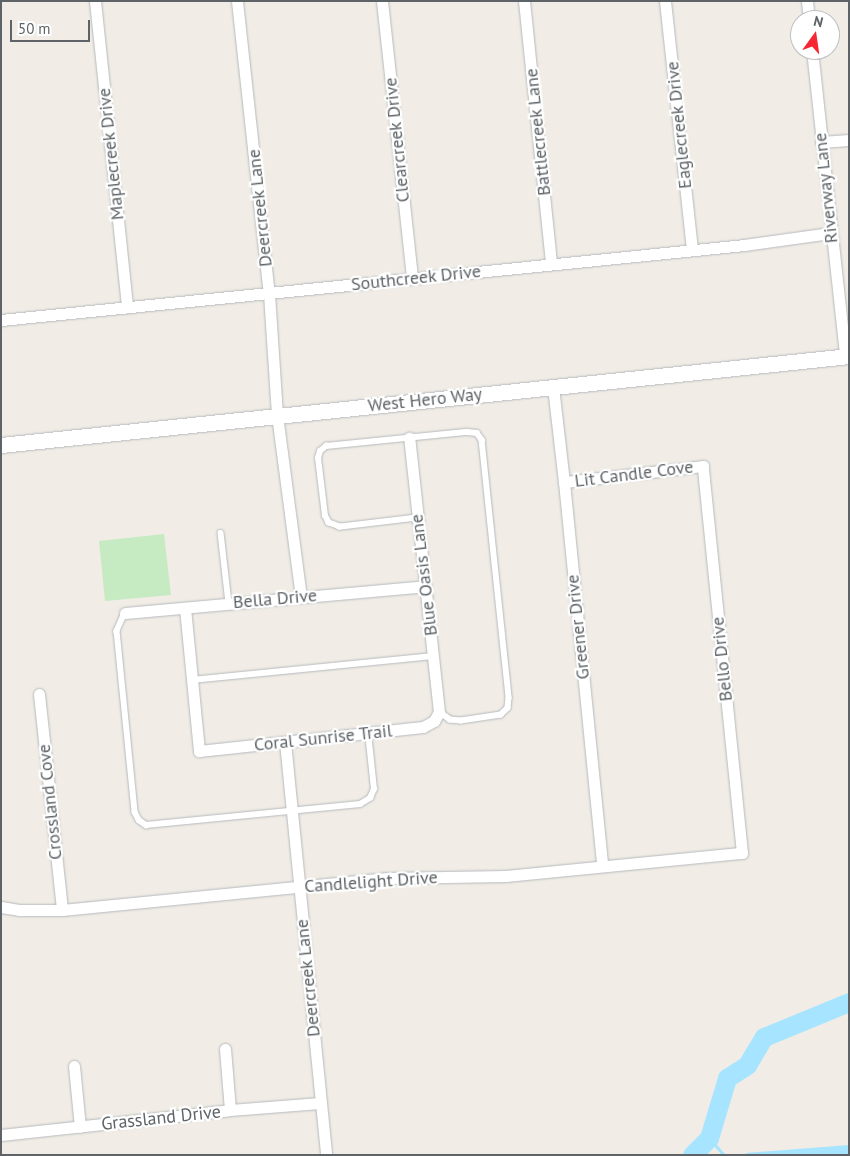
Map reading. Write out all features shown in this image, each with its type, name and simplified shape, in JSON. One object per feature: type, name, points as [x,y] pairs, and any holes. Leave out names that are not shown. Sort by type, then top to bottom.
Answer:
[{"type":"main road","name":"West Hero Way","points":[[1,445],[847,356]]},
{"type":"street","name":"Maplecreek Drive","points":[[95,1],[127,307]]},
{"type":"street","name":"Deercreek Lane","points":[[237,1],[269,294],[278,415],[301,597]]},
{"type":"street","name":"Clearcreek Drive","points":[[382,1],[412,278]]},
{"type":"street","name":"Battlecreek Lane","points":[[524,1],[551,263]]},
{"type":"street","name":"Eaglecreek Drive","points":[[665,1],[692,249]]},
{"type":"street","name":"Riverway Lane","points":[[813,60],[830,233],[847,356]]},
{"type":"street","points":[[821,142],[849,140]]},
{"type":"street","name":"Southcreek Drive","points":[[1,320],[269,294],[830,233]]},
{"type":"street","name":"Greener Drive","points":[[553,387],[602,866]]},
{"type":"street","name":"Blue Oasis Lane","points":[[409,438],[439,712]]},
{"type":"street","name":"Lit Candle Cove","points":[[564,482],[703,466]]},
{"type":"street","name":"Bello Drive","points":[[703,466],[742,853]]},
{"type":"street","name":"Bella Drive","points":[[125,613],[425,586]]},
{"type":"street","points":[[185,608],[192,680]]},
{"type":"street","name":"Coral Sunrise Trail","points":[[192,680],[199,751],[423,727],[434,721],[439,712]]},
{"type":"street","name":"Crossland Cove","points":[[39,694],[62,910]]},
{"type":"street","name":"Deercreek Lane","points":[[285,742],[326,1155]]},
{"type":"street","name":"Candlelight Drive","points":[[1,907],[19,910],[62,910],[387,878],[506,876],[742,853]]},
{"type":"street","points":[[225,1049],[230,1110]]},
{"type":"street","points":[[74,1066],[80,1126]]},
{"type":"street","name":"Grassland Drive","points":[[1,1135],[230,1110],[320,1103]]},
{"type":"lane","points":[[417,518],[340,526],[329,522],[324,516],[318,458],[320,451],[326,446],[466,432],[477,433],[482,440],[509,698],[508,708],[501,715],[461,721],[450,720],[439,712]]},
{"type":"lane","points":[[221,533],[229,604]]},
{"type":"lane","points":[[125,613],[117,631],[135,812],[139,820],[146,825],[360,804],[370,798],[374,789],[368,733]]},
{"type":"lane","points":[[192,680],[433,656]]},
{"type":"green space","points":[[164,534],[171,595],[105,601],[99,541]]},
{"type":"water","points":[[849,1145],[849,1155],[745,1155],[746,1153]]},
{"type":"waterway","points":[[692,1155],[709,1138],[727,1078],[747,1065],[764,1037],[849,1002]]},
{"type":"waterway","points":[[709,1138],[724,1155]]}]
